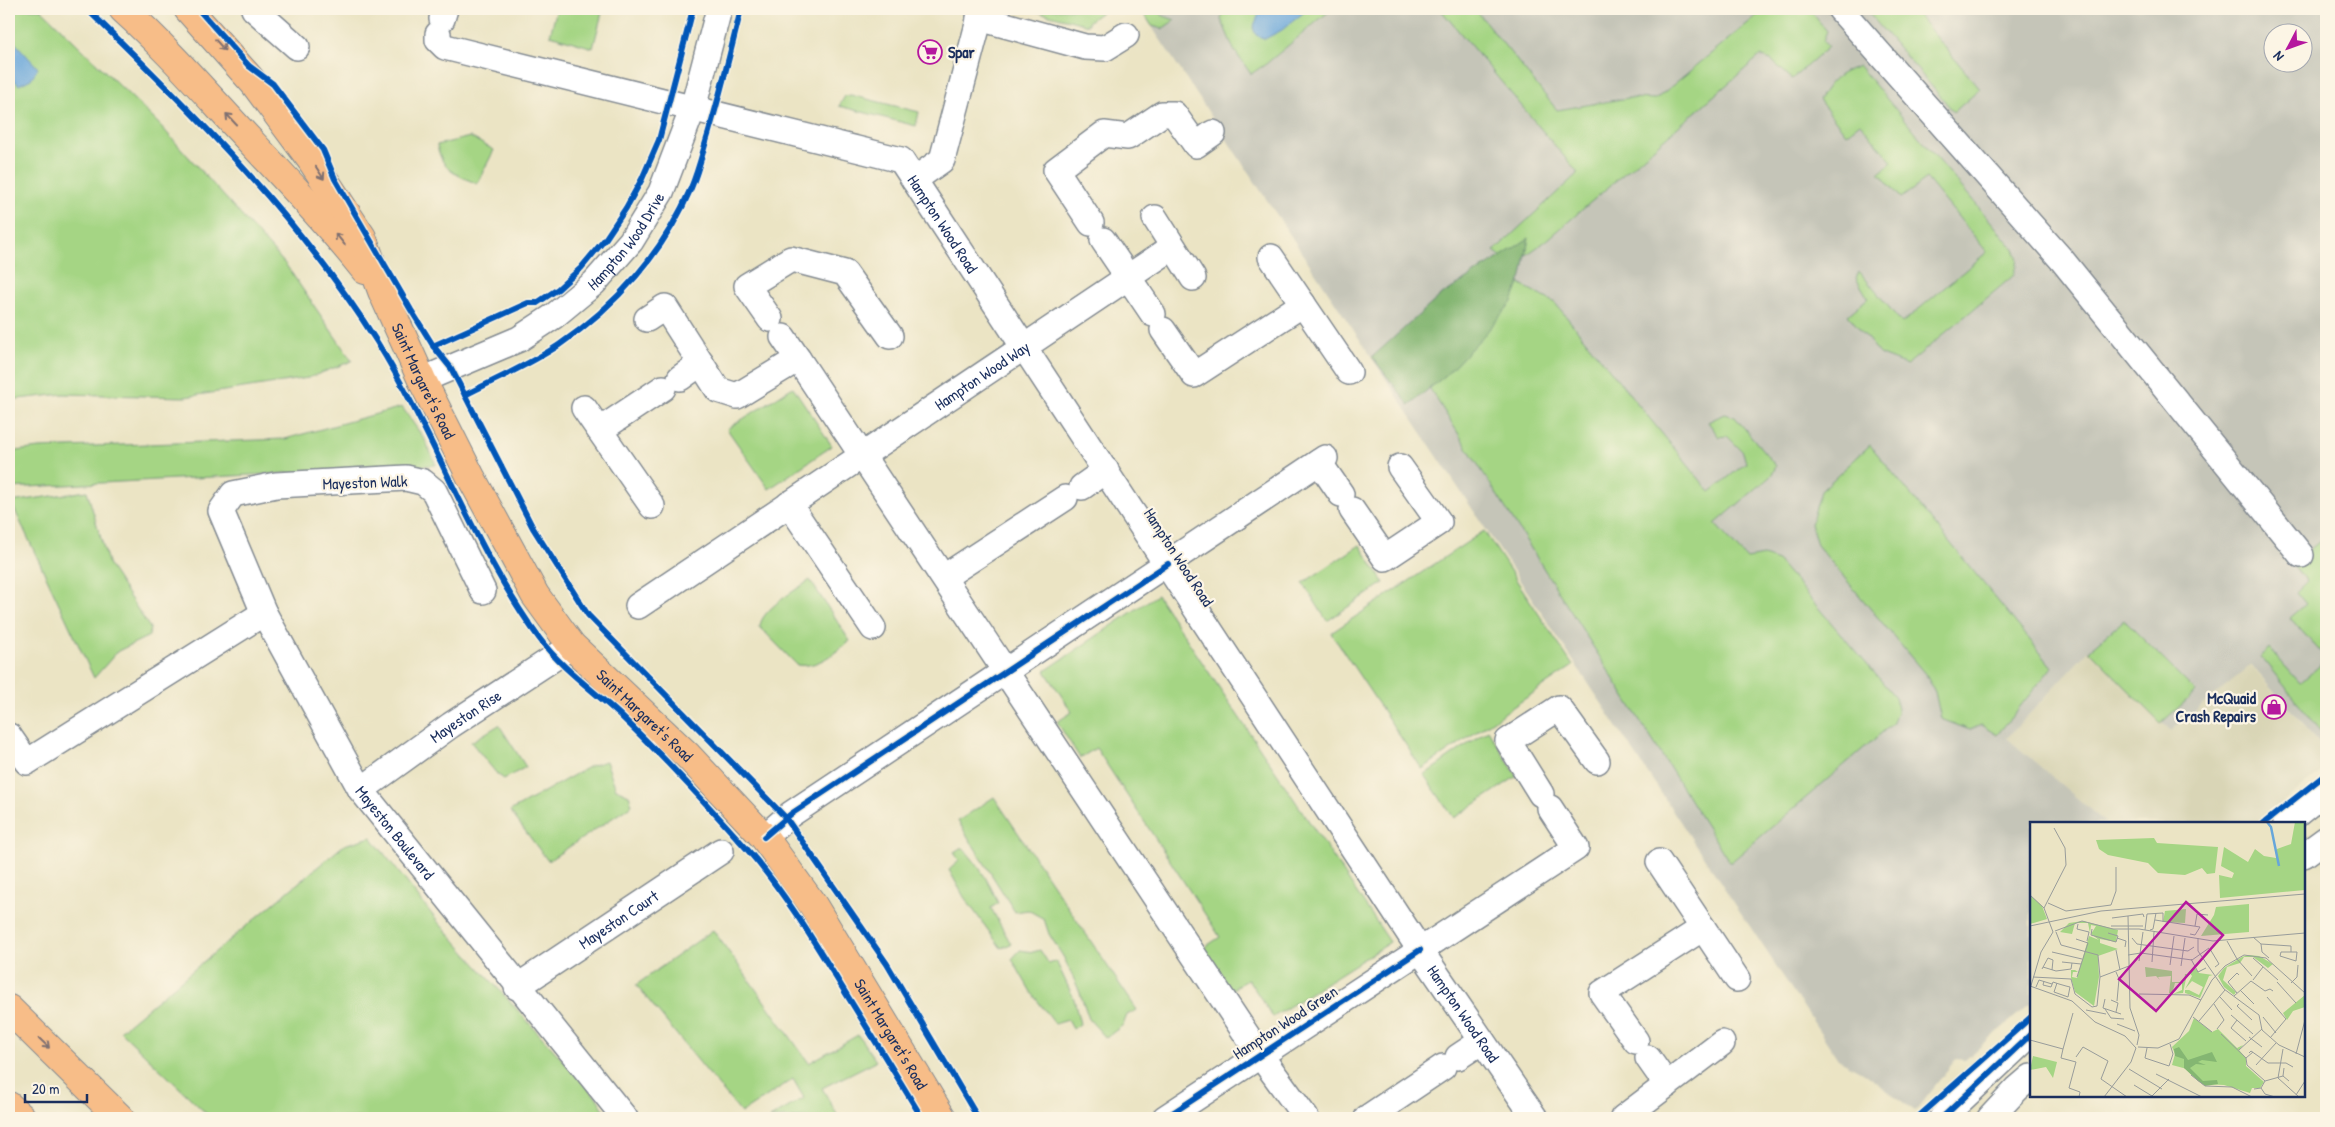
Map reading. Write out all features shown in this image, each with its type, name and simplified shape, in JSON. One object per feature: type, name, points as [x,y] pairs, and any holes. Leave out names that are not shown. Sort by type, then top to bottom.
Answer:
[{"type":"main road","name":"Saint Margaret's Road","points":[[123,9],[169,53],[334,231],[382,291]]},
{"type":"main road","name":"Saint Margaret's Road","points":[[194,16],[254,83],[312,161],[362,237],[382,291],[422,380],[472,479],[535,596],[572,646],[688,756],[764,837],[813,905],[942,1118]]},
{"type":"main road","points":[[169,53],[194,16]]},
{"type":"main road","points":[[9,1009],[120,1118]]},
{"type":"main road","points":[[9,1106],[22,1118]]},
{"type":"street","points":[[254,9],[297,46]]},
{"type":"street","name":"Hampton Wood Drive","points":[[422,380],[519,338],[554,316],[594,283],[631,241],[661,192],[693,108],[719,9]]},
{"type":"street","points":[[1840,9],[2062,260],[2301,555]]},
{"type":"street","points":[[914,180],[942,160],[981,13],[1085,47],[1105,48],[1126,35]]},
{"type":"street","name":"Hampton Wood Road","points":[[442,21],[438,40],[445,47],[667,104],[693,108],[901,160],[1420,950],[1535,1118]]},
{"type":"street","points":[[1213,133],[1196,146],[1174,114],[1162,114],[1128,137],[1104,134],[1056,170],[1194,375],[1303,304]]},
{"type":"street","points":[[1155,218],[1193,278]]},
{"type":"street","name":"Hampton Wood Way","points":[[638,606],[1025,348],[1173,246]]},
{"type":"street","points":[[1271,257],[1349,372]]},
{"type":"street","points":[[890,336],[845,273],[791,258],[747,286],[864,455],[1260,1055],[1306,1118]]},
{"type":"street","points":[[647,319],[664,307],[718,390],[737,396],[798,358]]},
{"type":"street","points":[[600,430],[701,364]]},
{"type":"street","points":[[584,408],[652,506]]},
{"type":"street","points":[[764,837],[791,814],[1322,460],[1347,502],[1385,558],[1439,522],[1400,467]]},
{"type":"street","points":[[944,577],[1106,470]]},
{"type":"street","name":"Mayeston Walk","points":[[222,511],[233,494],[276,485],[406,478],[423,482],[434,491],[483,591]]},
{"type":"street","points":[[790,504],[873,628]]},
{"type":"street","name":"Mayeston Boulevard","points":[[222,511],[264,613],[361,790],[517,987],[625,1118]]},
{"type":"street","points":[[9,736],[27,762],[264,613]]},
{"type":"street","name":"Mayeston Rise","points":[[361,790],[451,725],[572,646]]},
{"type":"street","name":"Hampton Wood Green","points":[[1164,1118],[1576,848],[1508,741],[1559,708],[1597,761]]},
{"type":"street","points":[[2287,822],[2326,791]]},
{"type":"street","points":[[2305,854],[2326,839]]},
{"type":"street","name":"Mayeston Court","points":[[517,987],[721,851]]},
{"type":"street","points":[[1659,862],[1737,979]]},
{"type":"street","points":[[1667,1085],[1602,993],[1703,928]]},
{"type":"street","points":[[1942,1118],[2030,1035]]},
{"type":"street","points":[[1367,1118],[1482,1041]]},
{"type":"street","points":[[1623,1118],[1722,1044]]},
{"type":"street","points":[[1990,1118],[2030,1078]]},
{"type":"shaded area","points":[[1140,9],[2326,9],[2326,744],[2323,747],[2251,665],[2171,731],[2089,650],[2007,738],[2105,822],[2030,822],[2030,1004],[1965,1060],[1956,1059],[1915,1111],[1862,1072],[1838,1059]]},
{"type":"shaded area","points":[[2089,650],[2171,731],[2250,665],[2326,751],[2326,767],[2259,822],[2105,822],[2007,738]]},
{"type":"green space","points":[[9,9],[41,9],[159,124],[286,265],[352,361],[308,378],[185,397],[63,394],[9,400]]},
{"type":"green space","points":[[557,9],[603,9],[593,48],[550,35]]},
{"type":"green space","points":[[1027,9],[1105,9],[1088,22],[1088,25]]},
{"type":"green space","points":[[1141,9],[1163,9],[1161,15],[1175,20],[1162,29],[1152,26]]},
{"type":"green space","points":[[1225,9],[1332,9],[1266,64],[1251,74],[1234,50],[1221,19]]},
{"type":"green space","points":[[1440,9],[1475,9],[1557,110],[1628,98],[1656,99],[1765,9],[1809,9],[1827,31],[1823,41],[1828,47],[1792,79],[1771,60],[1760,56],[1546,241],[1512,265],[1494,251],[1578,173]]},
{"type":"green space","points":[[1865,9],[1913,9],[1980,89],[1954,112]]},
{"type":"green space","points":[[1859,66],[2014,249],[2018,260],[2013,276],[1907,365],[1881,355],[1848,315],[1868,298],[1856,278],[1859,271],[1902,323],[1987,252],[1927,179],[1901,198],[1879,173],[1892,162],[1860,123],[1846,134],[1819,100],[1835,78]]},
{"type":"green space","points":[[851,95],[919,112],[916,126],[839,106],[845,96]]},
{"type":"green space","points":[[470,137],[494,150],[477,184],[456,174],[446,166],[439,154],[437,145]]},
{"type":"green space","points":[[1529,238],[1522,276],[1512,302],[1446,375],[1409,405],[1372,357],[1439,297]]},
{"type":"green space","points":[[1485,265],[1555,303],[1710,492],[1746,463],[1743,452],[1727,436],[1719,437],[1708,422],[1724,414],[1735,417],[1776,466],[1772,475],[1715,524],[1747,559],[1763,556],[1778,561],[1895,697],[1898,709],[1892,724],[1730,863],[1401,343]]},
{"type":"green space","points":[[793,387],[832,446],[769,489],[727,429]]},
{"type":"green space","points":[[402,407],[425,440],[436,465],[9,488],[9,452],[39,448],[285,439]]},
{"type":"green space","points":[[1870,445],[2052,667],[1997,735],[1981,725],[1970,730],[1941,719],[1935,692],[1926,675],[1817,545],[1811,524],[1821,491]]},
{"type":"green space","points":[[87,491],[109,566],[150,628],[149,636],[118,651],[94,678],[11,502]]},
{"type":"green space","points":[[1484,531],[1573,666],[1422,769],[1331,633]]},
{"type":"green space","points":[[2320,541],[2326,549],[2326,658],[2290,618],[2306,604],[2296,592],[2307,581],[2292,564]]},
{"type":"green space","points":[[1360,545],[1384,583],[1327,621],[1303,583]]},
{"type":"green space","points":[[810,580],[850,641],[819,662],[797,665],[760,627],[766,614],[772,607]]},
{"type":"green space","points":[[1157,595],[1390,942],[1273,1017],[1248,979],[1230,991],[1202,949],[1220,937],[1096,748],[1080,758],[1057,722],[1072,712],[1045,671]]},
{"type":"green space","points":[[2124,620],[2196,692],[2161,723],[2089,650]]},
{"type":"green space","points":[[2269,648],[2300,683],[2326,660],[2326,737],[2261,657]]},
{"type":"green space","points":[[499,725],[526,767],[504,779],[497,774],[471,742]]},
{"type":"green space","points":[[1488,730],[1517,776],[1454,818],[1424,775]]},
{"type":"green space","points":[[606,761],[616,789],[629,795],[632,805],[548,861],[510,811],[590,766]]},
{"type":"green space","points":[[994,797],[1137,1010],[1127,1015],[1123,1025],[1106,1038],[1089,1019],[1079,990],[1064,958],[1049,934],[1044,919],[1028,910],[1015,912],[958,821]]},
{"type":"green space","points":[[371,837],[438,922],[597,1098],[609,1118],[211,1118],[120,1031],[344,845]]},
{"type":"green space","points":[[962,847],[978,866],[991,887],[998,903],[991,908],[1011,944],[1001,948],[964,897],[949,870],[959,861],[954,852]]},
{"type":"green space","points":[[713,930],[809,1063],[858,1035],[876,1061],[822,1088],[839,1118],[770,1118],[804,1098],[793,1079],[741,1113],[636,985]]},
{"type":"green space","points":[[1020,950],[1033,952],[1040,950],[1049,964],[1056,961],[1074,999],[1080,1024],[1073,1029],[1068,1020],[1055,1024],[1031,992],[1012,959]]},
{"type":"water","points":[[1269,9],[1308,9],[1282,30],[1265,39],[1256,35],[1253,28],[1259,14]]},
{"type":"water","points":[[9,36],[38,68],[31,79],[19,85],[9,75]]},
{"type":"cycle path","points":[[87,9],[204,126],[279,209],[314,252],[377,342],[398,378],[494,567],[539,638],[567,669],[620,715],[652,747],[700,797],[760,865],[811,936],[922,1118]]},
{"type":"cycle path","points":[[198,9],[249,66],[273,84],[323,150],[335,179],[411,310],[434,347],[451,368],[533,528],[588,615],[786,818],[887,964],[978,1118]]},
{"type":"cycle path","points":[[433,346],[528,303],[537,303],[558,289],[581,268],[606,238],[642,179],[659,140],[693,9]]},
{"type":"cycle path","points":[[465,395],[536,359],[580,330],[619,295],[652,256],[680,212],[695,177],[720,94],[741,9]]},
{"type":"cycle path","points":[[764,837],[791,814],[1168,564]]},
{"type":"cycle path","points":[[2265,822],[2326,774]]},
{"type":"cycle path","points":[[1165,1118],[1420,950]]},
{"type":"cycle path","points":[[1917,1118],[2030,1018]]},
{"type":"cycle path","points":[[1942,1118],[2030,1035]]},
{"type":"place","name":"Spar","points":[[930,52]]},
{"type":"place","name":"McQuaid Crash Repairs","points":[[2274,707]]}]
